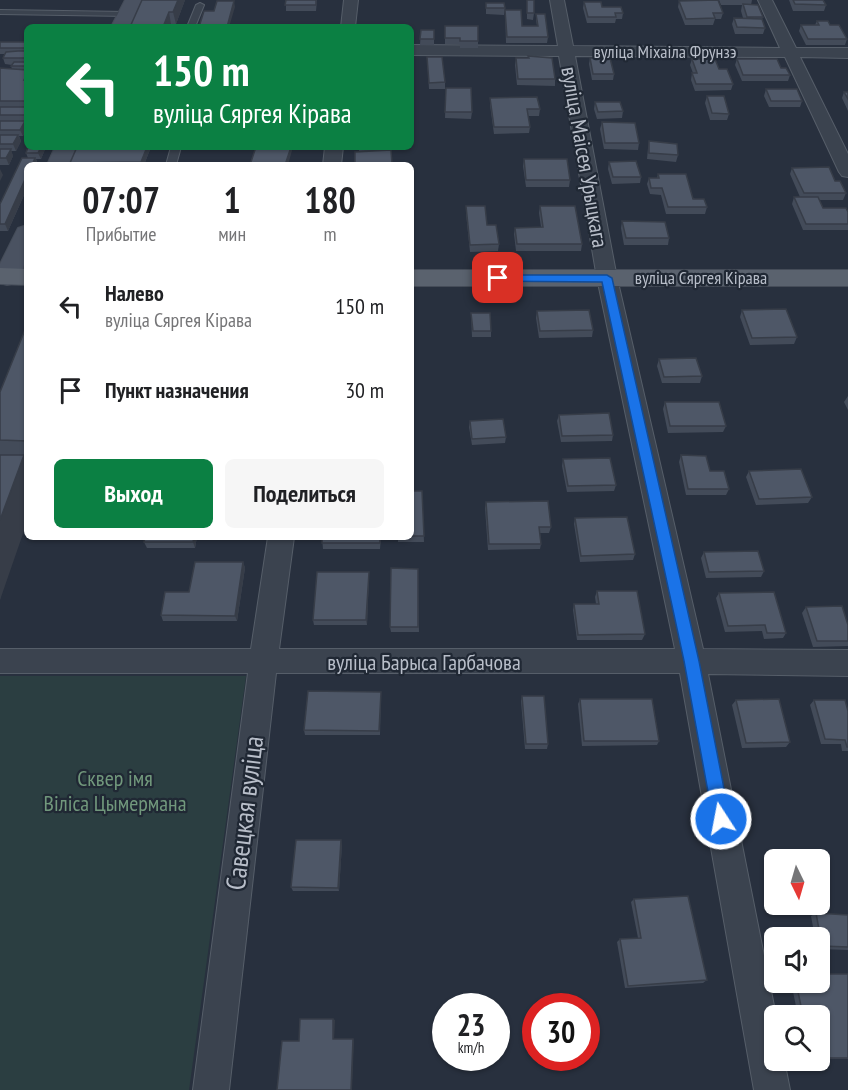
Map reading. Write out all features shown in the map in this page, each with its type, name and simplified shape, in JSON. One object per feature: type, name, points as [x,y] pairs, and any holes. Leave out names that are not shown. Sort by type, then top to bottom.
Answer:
[{"type":"main road","points":[[8,281],[24,241]]},
{"type":"main road","name":"вуліца Сяргея Кірава","points":[[414,278],[848,278]]},
{"type":"street","points":[[348,24],[351,0]]},
{"type":"street","name":"вуліца Маісея Урыцкага","points":[[557,0],[607,278],[692,661],[772,1090]]},
{"type":"street","points":[[765,0],[788,52],[848,172]]},
{"type":"street","name":"вуліца Міхаіла Фрунзэ","points":[[414,50],[848,52]]},
{"type":"street","name":"Савецкая вуліца","points":[[211,1090],[263,662],[281,540]]},
{"type":"street","name":"вуліца Барыса Гарбачова","points":[[0,661],[848,663]]},
{"type":"lane","points":[[0,11],[7,0]]},
{"type":"lane","points":[[192,24],[200,5]]},
{"type":"lane","points":[[0,11],[128,14]]},
{"type":"green space","name":"Сквер імя Віліса Цымермана","points":[[0,676],[246,676],[189,1090],[0,1090]]},
{"type":"building","points":[[142,0],[178,0],[173,12],[169,12],[164,24],[131,24]]},
{"type":"building","points":[[286,0],[316,0],[316,5],[285,5]]},
{"type":"building","points":[[527,0],[534,0],[534,13],[527,13]]},
{"type":"building","points":[[718,0],[723,13],[713,13],[715,18],[686,19],[679,1]]},
{"type":"building","points":[[793,0],[823,0],[826,5],[795,4]]},
{"type":"building","points":[[217,1],[234,1],[228,24],[200,24],[204,11],[214,11]]},
{"type":"building","points":[[584,2],[601,2],[602,7],[621,7],[623,13],[615,13],[616,17],[588,17]]},
{"type":"building","points":[[486,3],[504,3],[505,8],[486,8]]},
{"type":"building","points":[[743,4],[758,5],[763,17],[747,17]]},
{"type":"building","points":[[505,10],[521,10],[522,26],[538,26],[536,14],[545,14],[548,37],[507,37]]},
{"type":"building","points":[[734,18],[762,19],[765,28],[737,27]]},
{"type":"building","points":[[817,21],[828,21],[830,25],[839,25],[847,39],[808,39],[801,25],[819,25]]},
{"type":"building","points":[[445,26],[478,26],[478,41],[445,38]]},
{"type":"building","points":[[421,30],[434,30],[434,39],[420,39]]},
{"type":"building","points":[[0,42],[24,42],[24,48],[0,48]]},
{"type":"building","points":[[24,51],[24,58],[3,58],[6,52]]},
{"type":"building","points":[[528,56],[552,58],[555,79],[518,79],[516,58],[529,58]]},
{"type":"building","points":[[427,57],[442,57],[445,82],[429,83]]},
{"type":"building","points":[[590,58],[610,58],[614,74],[593,74]]},
{"type":"building","points":[[692,59],[715,59],[719,69],[727,69],[733,84],[696,84],[692,73],[697,73]]},
{"type":"building","points":[[737,59],[777,59],[781,68],[786,68],[790,75],[743,75]]},
{"type":"building","points":[[14,62],[24,62],[24,66],[11,66]]},
{"type":"building","points":[[0,68],[24,70],[24,101],[0,101]]},
{"type":"building","points":[[446,88],[471,88],[472,112],[445,112]]},
{"type":"building","points":[[766,89],[797,89],[802,101],[771,101]]},
{"type":"building","points":[[707,96],[724,96],[729,114],[712,113]]},
{"type":"building","points":[[537,97],[540,109],[527,109],[530,127],[494,127],[490,98]]},
{"type":"building","points":[[595,102],[620,102],[623,111],[598,112]]},
{"type":"building","points":[[0,107],[24,107],[24,115],[0,115]]},
{"type":"building","points":[[0,121],[24,121],[20,130],[0,130]]},
{"type":"building","points":[[602,122],[635,123],[639,143],[605,143]]},
{"type":"building","points":[[0,135],[18,135],[13,144],[0,144]]},
{"type":"building","points":[[649,141],[677,144],[678,155],[649,153]]},
{"type":"building","points":[[0,149],[11,149],[6,158],[0,158]]},
{"type":"building","points":[[27,150],[40,150],[38,153],[26,153]]},
{"type":"building","points":[[76,150],[146,150],[141,162],[70,162]]},
{"type":"building","points":[[255,150],[290,150],[286,162],[251,162]]},
{"type":"building","points":[[391,150],[392,162],[355,162],[355,152]]},
{"type":"building","points":[[22,158],[35,158],[33,162],[24,162],[24,182],[5,224],[0,224],[0,204]]},
{"type":"building","points":[[524,159],[567,159],[570,180],[526,180]]},
{"type":"building","points":[[636,161],[641,177],[613,177],[609,162]]},
{"type":"building","points":[[829,167],[835,181],[840,181],[846,193],[804,193],[792,168]]},
{"type":"building","points":[[658,174],[686,174],[693,199],[704,199],[707,207],[668,207],[662,188],[651,188],[649,178],[659,178]]},
{"type":"building","points":[[794,197],[818,197],[823,208],[846,208],[848,224],[806,224]]},
{"type":"building","points":[[466,206],[485,206],[487,225],[496,225],[499,244],[470,245]]},
{"type":"building","points":[[540,206],[575,206],[582,244],[517,244],[515,228],[543,227]]},
{"type":"building","points":[[622,221],[665,222],[669,238],[626,238]]},
{"type":"building","points":[[786,309],[797,337],[752,338],[742,310]]},
{"type":"building","points":[[589,310],[593,330],[540,331],[537,311]]},
{"type":"building","points":[[471,313],[490,313],[491,331],[473,331]]},
{"type":"building","points":[[24,332],[24,441],[0,440],[0,392]]},
{"type":"building","points":[[696,358],[702,376],[664,377],[659,359]]},
{"type":"building","points":[[665,402],[719,402],[726,426],[670,426]]},
{"type":"building","points":[[609,413],[613,435],[562,436],[559,415]]},
{"type":"building","points":[[503,419],[506,437],[472,439],[470,421]]},
{"type":"building","points":[[0,455],[24,455],[0,520]]},
{"type":"building","points":[[681,455],[706,456],[710,471],[724,471],[729,489],[688,489]]},
{"type":"building","points":[[610,458],[616,485],[568,486],[563,459]]},
{"type":"building","points":[[801,469],[812,497],[759,499],[749,471]]},
{"type":"building","points":[[414,491],[422,491],[424,536],[414,536]]},
{"type":"building","points":[[548,501],[551,527],[539,527],[541,544],[489,544],[486,502]]},
{"type":"building","points":[[627,517],[635,554],[581,556],[575,518]]},
{"type":"building","points":[[144,540],[193,540],[193,542],[144,542]]},
{"type":"building","points":[[322,540],[380,540],[380,543],[322,543]]},
{"type":"building","points":[[758,551],[764,571],[709,572],[704,552]]},
{"type":"building","points":[[195,562],[243,562],[235,616],[161,615],[165,592],[189,592]]},
{"type":"building","points":[[391,568],[418,569],[418,627],[390,627]]},
{"type":"building","points":[[317,572],[369,572],[366,620],[313,620]]},
{"type":"building","points":[[597,591],[637,591],[645,634],[578,635],[574,604],[599,604]]},
{"type":"building","points":[[774,592],[786,633],[767,633],[765,625],[728,626],[719,593]]},
{"type":"building","points":[[842,606],[848,625],[848,641],[817,641],[806,607]]},
{"type":"building","points":[[308,691],[381,692],[379,731],[304,730]]},
{"type":"building","points":[[522,696],[544,696],[548,744],[526,744]]},
{"type":"building","points":[[580,699],[652,699],[659,741],[584,741]]},
{"type":"building","points":[[779,699],[790,742],[746,743],[736,700]]},
{"type":"building","points":[[814,700],[845,700],[848,711],[848,747],[845,740],[825,739]]},
{"type":"building","points":[[296,840],[341,840],[338,888],[291,887]]},
{"type":"building","points":[[688,896],[707,980],[628,986],[620,939],[641,938],[634,899]]},
{"type":"building","points":[[816,915],[848,915],[848,947],[830,946],[830,927],[819,927]]},
{"type":"building","points":[[830,974],[848,974],[848,1058],[830,1058],[830,1005],[801,1005],[798,993],[830,993]]},
{"type":"building","points":[[300,1019],[333,1019],[333,1039],[353,1039],[351,1090],[277,1090],[282,1041],[299,1041]]},
{"type":"route","points":[[498,278],[607,278],[692,661],[721,819]]}]
